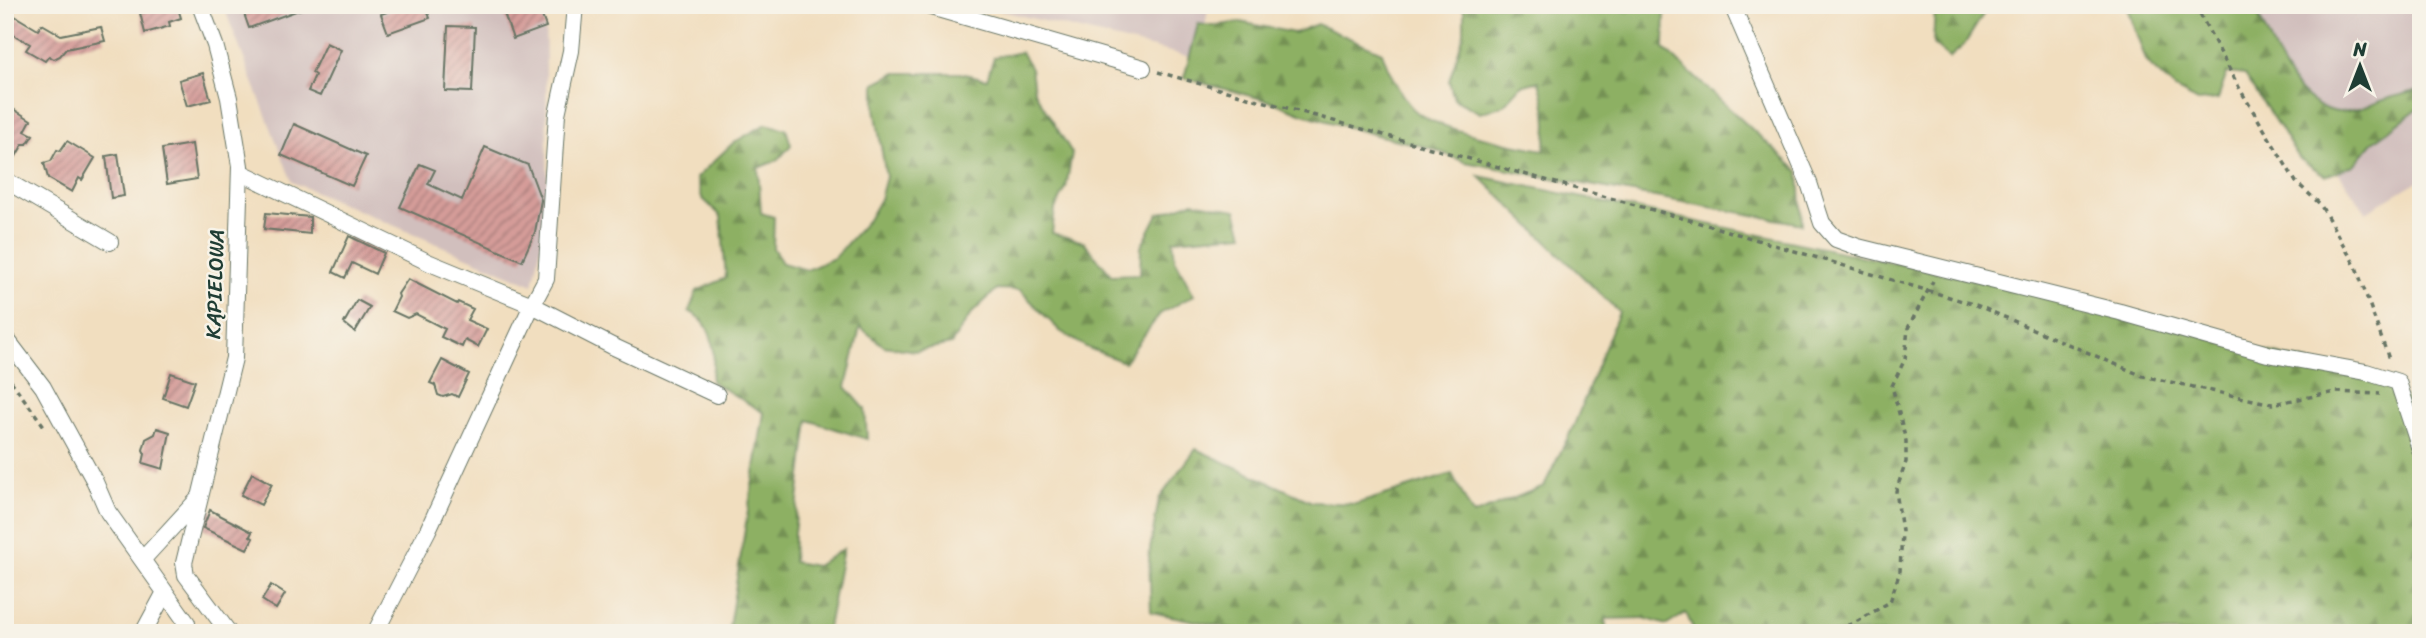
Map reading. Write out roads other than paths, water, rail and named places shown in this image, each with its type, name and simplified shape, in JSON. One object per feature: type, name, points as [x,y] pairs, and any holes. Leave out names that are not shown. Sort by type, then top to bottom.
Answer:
[{"type":"street","name":"KĄPIELOWA","points":[[200,5],[215,45],[229,98],[240,172],[234,358],[184,563],[186,575],[229,633]]},
{"type":"street","points":[[375,633],[440,505],[532,305],[547,279],[557,114],[571,51],[575,5]]},
{"type":"street","points":[[924,5],[1143,68]]},
{"type":"street","points":[[1732,5],[1809,183],[1822,223],[1836,239],[1858,247],[2120,312],[2268,354],[2366,372],[2398,384],[2406,401],[2421,452]]},
{"type":"street","points":[[240,172],[430,263],[532,305],[717,396]]},
{"type":"street","points":[[5,180],[110,242]]},
{"type":"street","points":[[5,337],[43,387],[95,482],[108,512]]},
{"type":"street","points":[[89,486],[190,627]]},
{"type":"street","points":[[143,559],[199,498]]},
{"type":"street","points":[[143,633],[165,592]]}]
